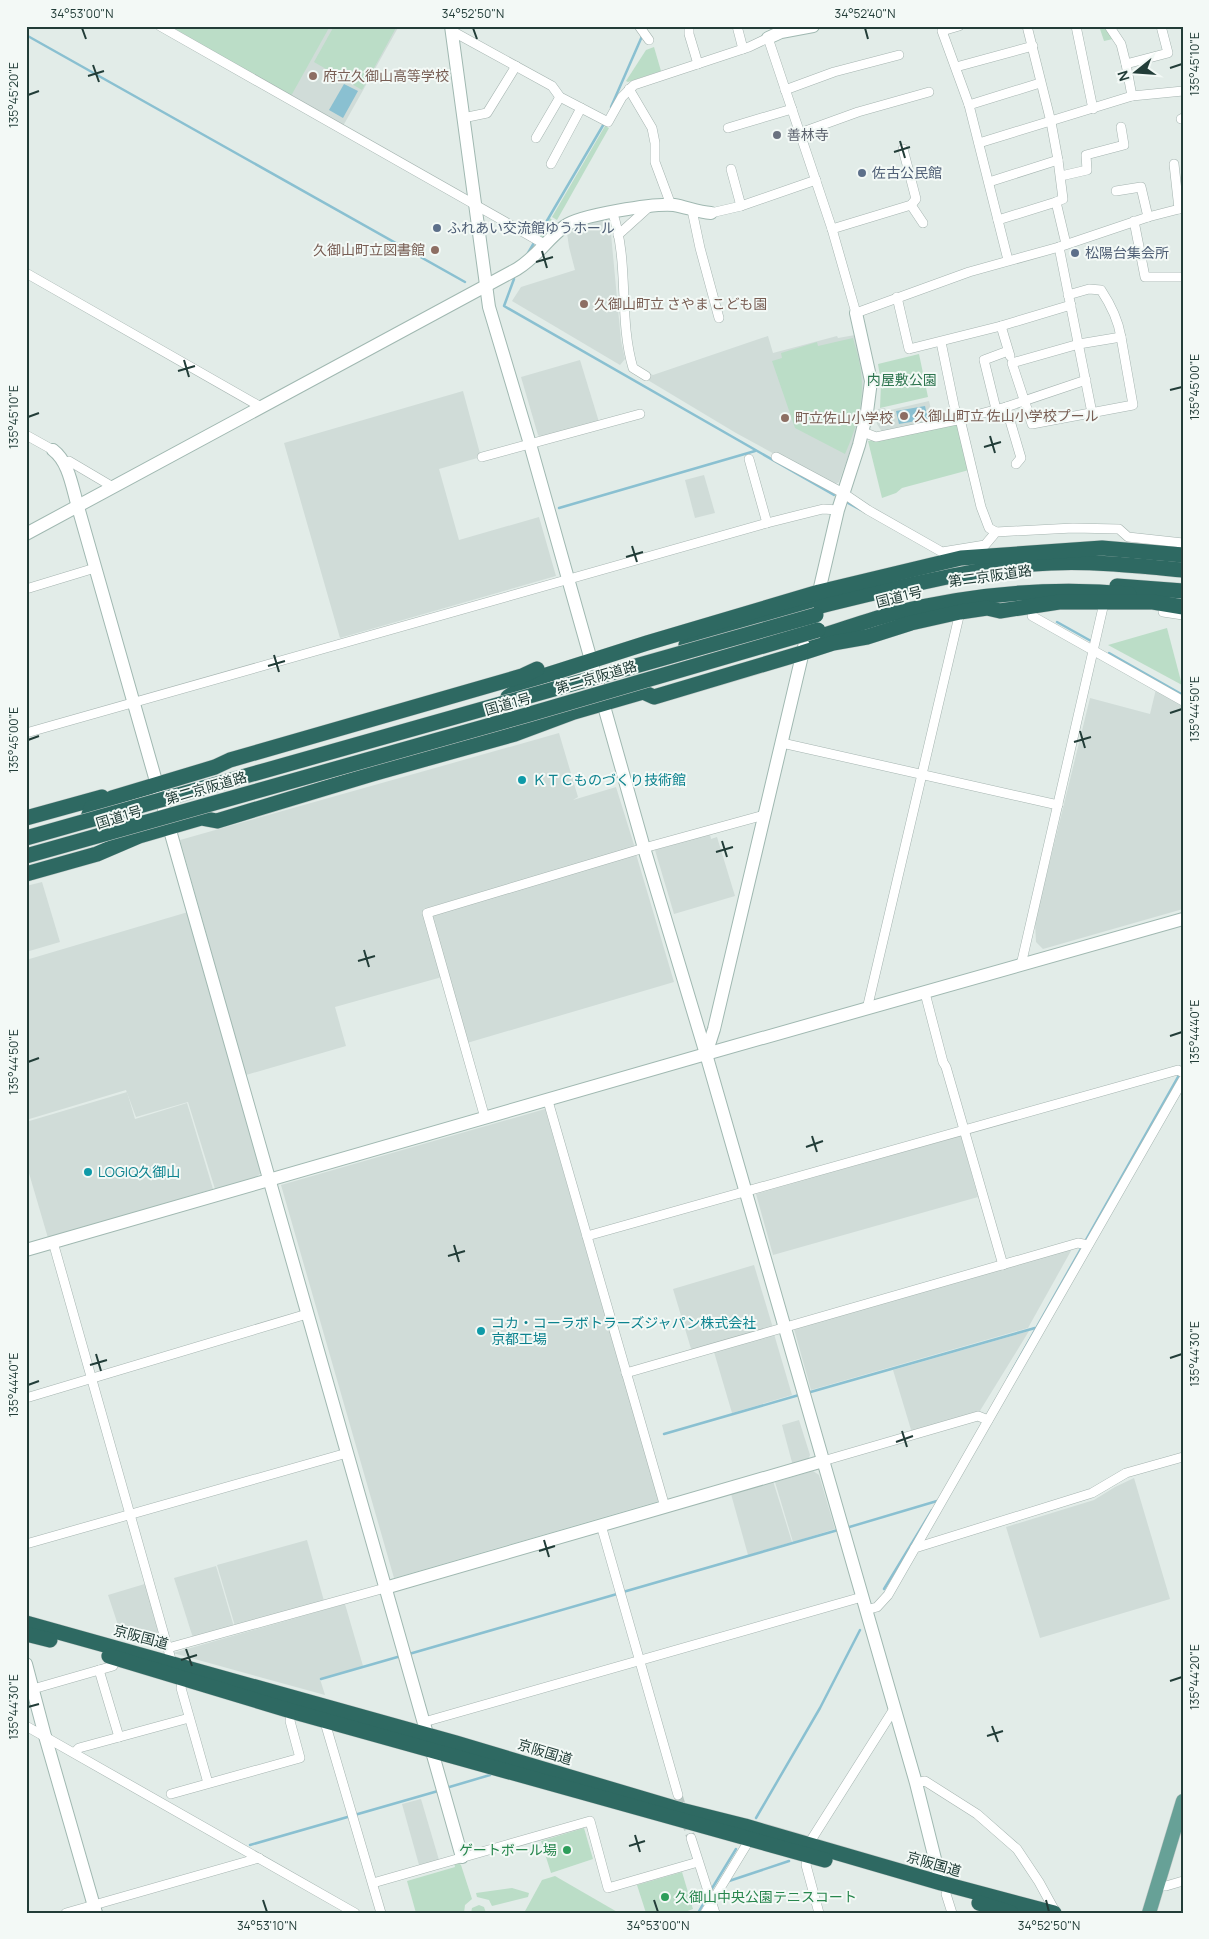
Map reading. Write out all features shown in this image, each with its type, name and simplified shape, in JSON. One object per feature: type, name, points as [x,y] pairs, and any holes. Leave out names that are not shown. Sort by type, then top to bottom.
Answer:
[{"type":"highway","points":[[508,697],[534,679],[558,671],[593,666],[647,642],[819,592],[961,558],[1102,548],[1183,555]]},
{"type":"highway","name":"国道1号","points":[[26,837],[88,818],[159,790],[234,775],[508,697],[593,666],[667,650],[750,624],[927,581],[993,569],[1050,563],[1114,563],[1183,570]]},
{"type":"highway","name":"第二京阪道路","points":[[26,837],[816,615],[916,589],[1010,573],[1051,569],[1101,568],[1183,575]]},
{"type":"highway","points":[[905,570],[927,581]]},
{"type":"highway","name":"第二京阪道路","points":[[26,856],[911,605],[1003,589],[1039,586],[1078,584],[1132,586],[1183,591]]},
{"type":"highway","points":[[643,692],[654,697],[804,647],[867,637],[911,623],[960,612],[1026,603],[1046,595],[1087,590]]},
{"type":"highway","name":"国道1号","points":[[26,862],[227,806],[525,716],[602,699],[678,677],[804,647],[895,613],[996,594],[1087,590],[1183,599]]},
{"type":"highway","points":[[987,608],[1000,611],[1059,602],[1153,602],[1183,607]]},
{"type":"highway","points":[[833,643],[868,629],[895,613]]},
{"type":"highway","points":[[647,642],[657,644],[667,650]]},
{"type":"highway","points":[[26,818],[100,797],[112,798],[159,790],[230,760],[522,676],[546,666],[558,671]]},
{"type":"highway","points":[[201,818],[217,821],[372,774],[515,734],[548,723],[602,699],[643,692],[678,677]]},
{"type":"highway","points":[[525,716],[548,723]]},
{"type":"highway","points":[[215,767],[234,775]]},
{"type":"highway","points":[[88,818],[91,808],[112,798]]},
{"type":"highway","points":[[26,874],[97,854],[168,823],[201,818],[222,810],[227,806]]},
{"type":"highway","points":[[87,844],[109,843],[119,845]]},
{"type":"highway","name":"京阪国道","points":[[26,1623],[170,1655],[428,1736],[681,1810],[747,1834]]},
{"type":"highway","name":"京阪国道","points":[[26,1634],[116,1658],[324,1719],[428,1736],[622,1808],[747,1834],[808,1850],[944,1889],[1011,1913]]},
{"type":"highway","name":"京阪国道","points":[[808,1850],[915,1875],[944,1889],[1055,1913]]},
{"type":"main road","points":[[1149,1913],[1180,1818],[1183,1801]]},
{"type":"street","points":[[160,26],[546,245]]},
{"type":"street","points":[[639,26],[649,40]]},
{"type":"street","points":[[689,26],[689,34],[698,64]]},
{"type":"street","points":[[737,26],[743,49]]},
{"type":"street","points":[[452,29],[552,86],[560,97],[608,122],[629,89],[639,83],[743,49],[781,32],[813,26]]},
{"type":"street","points":[[959,26],[942,32],[969,105],[1008,260]]},
{"type":"street","points":[[998,220],[1063,199],[1061,176],[1051,122],[1027,26]]},
{"type":"street","points":[[1076,26],[1093,109]]},
{"type":"street","points":[[1110,26],[1121,44],[1132,96]]},
{"type":"street","points":[[1126,64],[1168,53],[1161,26]]},
{"type":"street","points":[[452,29],[489,307],[530,444],[644,848],[706,1054],[952,1913]]},
{"type":"street","points":[[706,1054],[714,1029],[838,510],[868,412],[871,381],[856,313],[832,229],[768,38]]},
{"type":"street","points":[[956,67],[1033,46]]},
{"type":"street","points":[[785,90],[834,72],[899,55]]},
{"type":"street","points":[[463,118],[487,113],[516,66]]},
{"type":"street","points":[[969,105],[1040,83]]},
{"type":"street","points":[[629,89],[652,128],[655,139],[656,162],[671,205]]},
{"type":"street","points":[[979,143],[1132,96],[1183,91]]},
{"type":"street","points":[[800,133],[858,112],[929,92]]},
{"type":"street","points":[[536,138],[560,97]]},
{"type":"street","points":[[551,164],[581,108]]},
{"type":"street","points":[[728,128],[792,110]]},
{"type":"street","points":[[1061,176],[1087,170],[1086,155],[1124,145],[1121,127]]},
{"type":"street","points":[[832,229],[911,205],[916,199],[903,149]]},
{"type":"street","points":[[989,182],[1058,160]]},
{"type":"street","points":[[856,313],[897,297],[1008,260],[1063,245],[1148,216],[1181,208],[1174,164]]},
{"type":"street","points":[[731,168],[741,206]]},
{"type":"street","points":[[26,534],[528,262],[570,223],[586,217],[612,212],[671,205],[711,213],[741,206],[816,180]]},
{"type":"street","points":[[1116,191],[1141,187],[1148,216]]},
{"type":"street","points":[[1056,202],[1068,295],[1092,413]]},
{"type":"street","points":[[911,205],[924,223]]},
{"type":"street","points":[[618,235],[649,207]]},
{"type":"street","points":[[692,210],[719,318]]},
{"type":"street","points":[[612,212],[618,235],[626,347],[633,368],[646,376]]},
{"type":"street","points":[[1134,221],[1145,277],[1183,277]]},
{"type":"street","points":[[26,273],[261,408]]},
{"type":"street","points":[[1001,326],[1032,424],[1133,405],[1119,323],[1111,304],[1101,290],[1089,289],[1068,295]]},
{"type":"street","points":[[897,297],[909,349],[1001,326],[1070,306]]},
{"type":"street","points":[[1012,363],[1079,344],[1121,337]]},
{"type":"street","points":[[941,342],[959,419],[970,453],[971,467],[981,507],[989,528],[996,532],[1073,528],[1119,529],[1128,537],[1183,543]]},
{"type":"street","points":[[996,409],[984,360],[1008,351]]},
{"type":"street","points":[[863,432],[876,437],[959,419],[1006,407],[1086,380]]},
{"type":"street","points":[[1006,407],[1021,458],[1016,464]]},
{"type":"street","points":[[482,458],[640,414]]},
{"type":"street","points":[[26,435],[61,456],[66,467],[462,1857]]},
{"type":"street","points":[[776,457],[942,552],[985,545],[996,532]]},
{"type":"street","points":[[749,459],[767,523]]},
{"type":"street","points":[[69,461],[113,488]]},
{"type":"street","points":[[26,733],[767,523],[823,509],[838,510]]},
{"type":"street","points":[[26,589],[95,568]]},
{"type":"street","points":[[1021,965],[1104,603]]},
{"type":"street","points":[[867,1009],[960,612]]},
{"type":"street","points":[[1163,612],[1183,615]]},
{"type":"street","points":[[1032,616],[1183,702]]},
{"type":"street","points":[[782,743],[1058,806]]},
{"type":"street","points":[[485,1118],[427,913],[644,848],[764,815]]},
{"type":"street","points":[[26,1250],[1183,919]]},
{"type":"street","points":[[925,993],[943,1062],[1003,1265]]},
{"type":"street","points":[[587,1236],[1178,1070],[1183,1073]]},
{"type":"street","points":[[866,1610],[877,1607],[888,1595],[1183,1080]]},
{"type":"street","points":[[548,1100],[665,1507]]},
{"type":"street","points":[[53,1242],[170,1655],[386,1588],[978,1416],[988,1420]]},
{"type":"street","points":[[626,1373],[1078,1243],[1088,1245]]},
{"type":"street","points":[[26,1398],[307,1314]]},
{"type":"street","points":[[26,1544],[347,1453]]},
{"type":"street","points":[[916,1548],[1092,1493],[1126,1473],[1183,1457]]},
{"type":"street","points":[[601,1525],[678,1795]]},
{"type":"street","points":[[428,1736],[640,1660],[862,1597]]},
{"type":"street","points":[[33,1689],[113,1666],[116,1658]]},
{"type":"street","points":[[26,1664],[95,1909]]},
{"type":"street","points":[[99,1670],[118,1737]]},
{"type":"street","points":[[183,1678],[181,1688],[208,1783]]},
{"type":"street","points":[[819,1913],[806,1864],[808,1850],[894,1709]]},
{"type":"street","points":[[171,1794],[300,1758],[290,1721],[291,1710]]},
{"type":"street","points":[[75,1752],[79,1748],[189,1718]]},
{"type":"street","points":[[324,1719],[381,1913]]},
{"type":"street","points":[[26,1726],[75,1752],[355,1913]]},
{"type":"street","points":[[916,1783],[925,1781],[977,1814],[1017,1849],[1039,1882],[1055,1913]]},
{"type":"street","points":[[373,1883],[590,1821],[608,1888],[698,1862]]},
{"type":"street","points":[[705,1913],[747,1834]]},
{"type":"street","points":[[691,1838],[715,1913]]},
{"type":"street","points":[[915,1875],[930,1866],[934,1853]]},
{"type":"street","points":[[66,1913],[95,1909],[259,1858]]},
{"type":"street","points":[[1158,1886],[1166,1886],[1183,1881]]},
{"type":"shaded area","name":"府立久御山高等学校","points":[[168,26],[399,26],[343,126]]},
{"type":"shaded area","points":[[605,219],[610,223],[621,341],[625,359],[620,365],[512,301],[521,287],[575,270],[567,233],[570,230]]},
{"type":"shaded area","name":"町立佐山小学校","points":[[855,335],[864,376],[862,405],[857,431],[839,482],[834,485],[785,456],[778,456],[736,433],[646,379],[648,373],[653,375],[768,336],[773,353],[837,336],[838,338]]},
{"type":"shaded area","points":[[580,360],[599,422],[543,438],[538,435],[521,377]]},
{"type":"shaded area","points":[[463,391],[481,457],[439,469],[459,540],[539,517],[556,576],[340,638],[284,443]]},
{"type":"shaded area","name":"久御山町立 佐山小学校プール","points":[[929,401],[934,422],[882,432],[877,424],[878,409],[885,408],[886,411]]},
{"type":"shaded area","points":[[704,475],[715,513],[695,518],[685,480]]},
{"type":"shaded area","points":[[1156,689],[1183,705],[1183,909],[1043,949],[1036,942],[1035,922],[1090,698],[1150,714]]},
{"type":"shaded area","points":[[559,733],[578,797],[573,800],[616,787],[635,848],[423,909],[442,977],[335,1007],[346,1046],[246,1075],[180,840]]},
{"type":"shaded area","points":[[710,834],[711,839],[717,837],[735,896],[674,914],[655,850]]},
{"type":"shaded area","points":[[636,854],[674,982],[467,1043],[429,915]]},
{"type":"shaded area","points":[[42,882],[60,942],[26,952],[26,886]]},
{"type":"shaded area","points":[[188,912],[262,1164],[261,1173],[256,1177],[215,1189],[188,1102],[136,1117],[126,1090],[26,1120],[26,960]]},
{"type":"shaded area","points":[[127,1092],[135,1119],[187,1103],[213,1189],[48,1238],[26,1163],[26,1122]]},
{"type":"shaded area","name":"コカ・コーラボトラーズジャパン株式会社 京都工場","points":[[545,1109],[659,1501],[394,1578],[281,1185]]},
{"type":"shaded area","points":[[961,1136],[978,1197],[773,1255],[756,1194]]},
{"type":"shaded area","points":[[1072,1249],[1028,1328],[811,1390],[794,1329]]},
{"type":"shaded area","points":[[754,1265],[773,1328],[692,1352],[673,1289]]},
{"type":"shaded area","points":[[1029,1331],[978,1414],[912,1433],[893,1370]]},
{"type":"shaded area","points":[[774,1334],[792,1395],[732,1413],[714,1352]]},
{"type":"shaded area","points":[[799,1420],[810,1455],[807,1462],[793,1466],[782,1425]]},
{"type":"shaded area","points":[[813,1471],[819,1475],[835,1529],[793,1542],[775,1482]]},
{"type":"shaded area","points":[[1134,1478],[1170,1599],[1040,1638],[1006,1527],[1094,1500]]},
{"type":"shaded area","points":[[773,1481],[792,1542],[748,1555],[731,1494]]},
{"type":"shaded area","points":[[307,1540],[324,1601],[235,1626],[217,1565]]},
{"type":"shaded area","points":[[216,1566],[234,1627],[193,1638],[174,1578]]},
{"type":"shaded area","points":[[148,1583],[167,1650],[122,1637],[108,1595]]},
{"type":"shaded area","points":[[345,1604],[363,1666],[320,1679],[325,1695],[173,1653]]},
{"type":"shaded area","points":[[421,1799],[439,1860],[419,1865],[402,1804]]},
{"type":"green space","points":[[170,26],[330,26],[291,96]]},
{"type":"green space","points":[[334,26],[397,26],[362,90],[314,62]]},
{"type":"green space","points":[[1099,26],[1106,26],[1113,39],[1104,41]]},
{"type":"green space","points":[[654,47],[661,71],[628,82],[626,81],[646,50]]},
{"type":"green space","points":[[605,126],[609,128],[557,220],[552,217]]},
{"type":"green space","points":[[550,218],[557,225],[544,241],[539,238]]},
{"type":"green space","points":[[853,338],[858,355],[862,394],[856,425],[845,454],[795,428],[772,361],[782,358],[781,353],[817,342],[818,346]]},
{"type":"green space","name":"内屋敷公園","points":[[919,354],[928,397],[880,408],[881,383],[878,364]]},
{"type":"green space","points":[[957,423],[969,470],[902,488],[896,493],[882,498],[868,441]]},
{"type":"green space","points":[[1167,628],[1182,685],[1108,645]]},
{"type":"green space","name":"ゲートボール場","points":[[584,1828],[593,1859],[551,1873],[541,1841]]},
{"type":"green space","points":[[458,1862],[461,1865],[472,1899],[465,1905],[464,1913],[416,1913],[407,1881],[455,1867],[454,1863]]},
{"type":"green space","name":"久御山中央公園テニスコート","points":[[682,1872],[693,1909],[682,1913],[646,1913],[637,1885]]},
{"type":"green space","points":[[555,1876],[619,1913],[524,1913],[542,1880]]},
{"type":"green space","points":[[512,1888],[529,1893],[528,1897],[492,1906],[489,1900],[477,1897],[476,1893]]},
{"type":"green space","points":[[479,1905],[484,1907],[486,1913],[471,1913],[472,1908]]},
{"type":"water","points":[[344,84],[358,91],[343,118],[329,110]]},
{"type":"water","points":[[925,406],[928,419],[899,424],[896,411]]},
{"type":"waterway","points":[[611,107],[643,34]]},
{"type":"waterway","points":[[26,35],[465,282]]},
{"type":"waterway","points":[[528,253],[605,122]]},
{"type":"waterway","points":[[514,279],[504,306],[834,495]]},
{"type":"waterway","points":[[559,508],[755,451]]},
{"type":"waterway","points":[[848,503],[861,510]]},
{"type":"waterway","points":[[1057,622],[1091,641]]},
{"type":"waterway","points":[[1109,653],[1183,695]]},
{"type":"waterway","points":[[1008,1378],[1183,1068]]},
{"type":"waterway","points":[[807,1393],[1035,1328]]},
{"type":"waterway","points":[[664,1434],[799,1395]]},
{"type":"waterway","points":[[846,1528],[937,1501]]},
{"type":"waterway","points":[[884,1589],[932,1510]]},
{"type":"waterway","points":[[623,1592],[838,1530]]},
{"type":"waterway","points":[[409,1654],[617,1594]]},
{"type":"waterway","points":[[756,1818],[820,1708],[860,1630]]},
{"type":"waterway","points":[[321,1679],[401,1656]]},
{"type":"waterway","points":[[446,1788],[490,1775]]},
{"type":"waterway","points":[[250,1845],[438,1791]]},
{"type":"waterway","points":[[711,1890],[736,1849]]},
{"type":"waterway","points":[[729,1881],[789,1861]]},
{"type":"waterway","points":[[698,1913],[707,1897]]},
{"type":"tunnel","points":[[678,1795],[691,1838]]},
{"type":"place","name":"府立久御山高等学校","points":[[313,76]]},
{"type":"place","name":"善林寺","points":[[777,135]]},
{"type":"place","name":"佐古公民館","points":[[862,173]]},
{"type":"place","name":"ふれあい交流館ゆうホール","points":[[437,228]]},
{"type":"place","name":"久御山町立図書館","points":[[435,250]]},
{"type":"place","name":"松陽台集会所","points":[[1075,253]]},
{"type":"place","name":"久御山町立 さやま こども園","points":[[584,304]]},
{"type":"place","name":"久御山町立 佐山小学校プール","points":[[904,416]]},
{"type":"place","name":"町立佐山小学校","points":[[785,418]]},
{"type":"place","name":"ＫＴＣものづくり技術館","points":[[522,780]]},
{"type":"place","name":"LOGIQ久御山","points":[[88,1172]]},
{"type":"place","name":"コカ・コーラボトラーズジャパン株式会社 京都工場","points":[[481,1331]]},
{"type":"place","name":"ゲートボール場","points":[[567,1850]]},
{"type":"place","name":"久御山中央公園テニスコート","points":[[665,1897]]}]
